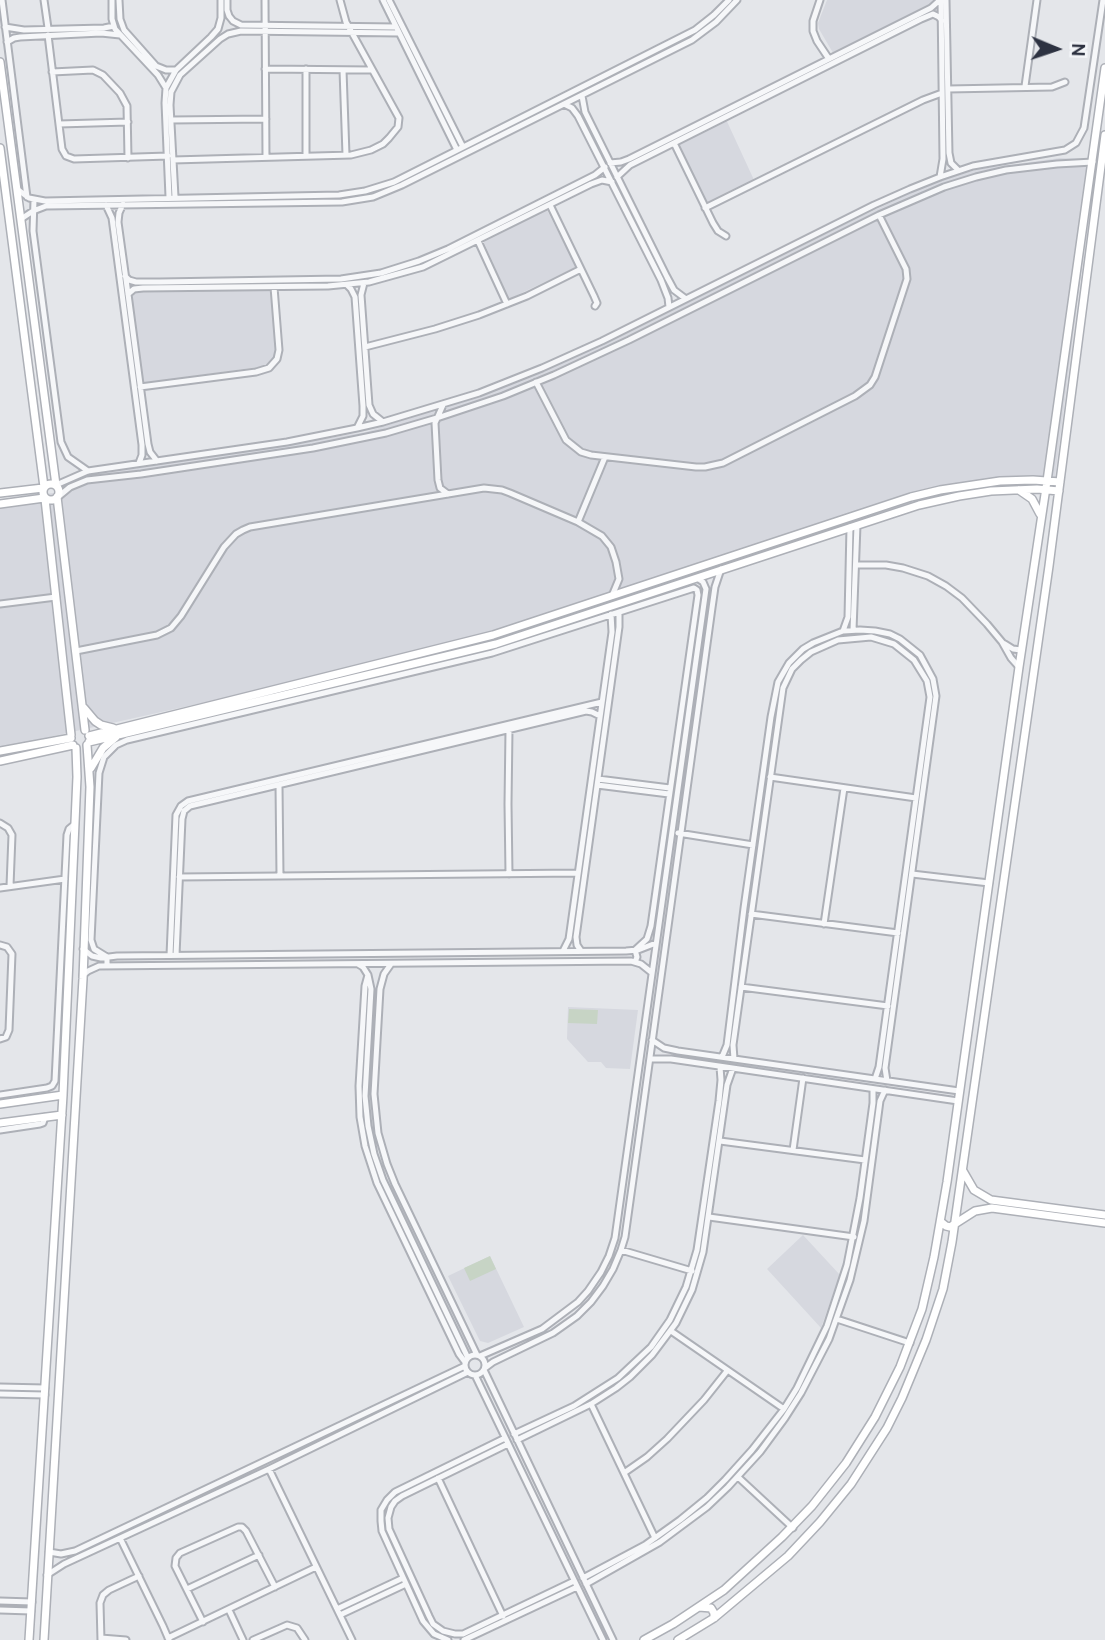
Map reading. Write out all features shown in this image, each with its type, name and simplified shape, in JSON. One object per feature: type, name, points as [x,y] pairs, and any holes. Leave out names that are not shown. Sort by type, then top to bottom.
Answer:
[{"type":"street","points":[[2,0],[27,197]]},
{"type":"street","points":[[44,0],[63,152],[70,159],[346,155],[377,147],[389,138],[399,125],[397,115],[348,26],[340,0]]},
{"type":"street","points":[[112,0],[114,26],[159,75],[166,88]]},
{"type":"street","points":[[119,0],[120,19],[124,30],[156,66],[176,70]]},
{"type":"street","points":[[172,197],[166,88],[176,70],[218,29],[221,0]]},
{"type":"street","points":[[227,0],[228,13],[241,25],[352,32],[398,30]]},
{"type":"street","points":[[264,0],[266,157]]},
{"type":"street","points":[[383,0],[460,148]]},
{"type":"street","points":[[389,0],[460,148]]},
{"type":"street","points":[[22,219],[46,206],[348,195],[401,182],[582,96],[702,26],[729,0]]},
{"type":"street","points":[[401,182],[460,148],[664,50],[692,40],[708,29],[737,0]]},
{"type":"street","points":[[820,0],[813,21],[813,31],[829,59]]},
{"type":"street","points":[[128,294],[143,285],[354,278],[406,266],[478,241],[550,205],[589,181],[607,165],[632,161],[674,143],[919,17],[943,0]]},
{"type":"street","points":[[943,0],[945,91]]},
{"type":"street","points":[[940,177],[946,142],[943,0]]},
{"type":"street","points":[[1025,86],[1037,0]]},
{"type":"street","points":[[0,494],[56,485],[88,471],[287,442],[357,428],[479,393],[636,324],[892,196],[958,170],[1055,153],[1073,146],[1083,133],[1087,115],[1103,0]]},
{"type":"street","points":[[125,276],[143,285],[347,285],[423,267],[589,181],[615,179],[632,161],[829,59],[919,17],[933,14],[942,22]]},
{"type":"street","points":[[5,27],[48,32],[114,26]]},
{"type":"street","points":[[170,158],[171,92],[185,70],[228,34],[265,28],[348,26],[398,30]]},
{"type":"street","points":[[17,29],[17,37]]},
{"type":"street","points":[[82,31],[120,35]]},
{"type":"street","points":[[7,43],[17,37],[48,32]]},
{"type":"street","points":[[0,62],[59,492],[57,497],[90,772],[83,975],[44,1640]]},
{"type":"street","points":[[644,1640],[724,1590],[793,1528],[830,1485],[861,1440],[888,1392],[910,1343],[927,1292],[941,1222],[1105,68]]},
{"type":"street","points":[[52,72],[86,69],[103,75],[127,106],[128,158]]},
{"type":"street","points":[[265,69],[372,70]]},
{"type":"street","points":[[306,69],[306,156]]},
{"type":"street","points":[[343,70],[346,155]]},
{"type":"street","points":[[705,208],[915,103],[945,91],[1052,87],[1065,82]]},
{"type":"street","points":[[582,96],[582,114],[664,279],[669,307]]},
{"type":"street","points":[[564,104],[582,114]]},
{"type":"street","points":[[171,120],[266,118]]},
{"type":"street","points":[[59,124],[128,122]]},
{"type":"street","points":[[678,1640],[714,1618],[788,1556],[835,1505],[871,1455],[902,1398],[923,1350],[943,1289],[987,1005],[1049,566],[1105,135]]},
{"type":"street","points":[[946,142],[950,160],[958,170]]},
{"type":"street","points":[[674,143],[715,227],[726,236]]},
{"type":"street","points":[[0,148],[4,206],[44,487],[42,492],[45,498],[77,777],[62,1115],[29,1640]]},
{"type":"street","points":[[1055,153],[1058,164]]},
{"type":"street","points":[[0,504],[45,498],[51,500],[70,487],[87,480],[301,450],[435,420],[536,382],[931,192],[961,181],[1006,170],[1093,162]]},
{"type":"street","points":[[17,189],[34,200],[172,197],[233,200]]},
{"type":"street","points":[[34,200],[33,231],[61,442],[68,457],[88,471]]},
{"type":"street","points":[[123,204],[115,223],[145,445],[157,461]]},
{"type":"street","points":[[106,205],[115,223],[125,276],[140,387],[145,445],[139,463]]},
{"type":"street","points":[[550,205],[596,301],[594,306]]},
{"type":"street","points":[[536,382],[566,440],[581,452],[696,467],[714,466],[870,385],[907,279],[906,269],[879,215]]},
{"type":"street","points":[[846,219],[850,229]]},
{"type":"street","points":[[478,241],[507,304]]},
{"type":"street","points":[[365,347],[435,330],[507,304],[581,269]]},
{"type":"street","points":[[664,279],[686,299]]},
{"type":"street","points":[[364,283],[358,303],[366,401],[373,414],[383,422]]},
{"type":"street","points":[[347,285],[358,303],[365,347],[366,401],[357,428]]},
{"type":"street","points":[[140,387],[256,372],[272,365],[279,350],[274,287]]},
{"type":"street","points":[[1070,317],[1074,320],[1080,318]]},
{"type":"street","points":[[636,324],[640,334]]},
{"type":"street","points":[[1068,339],[1072,338],[1077,343]]},
{"type":"street","points":[[443,404],[435,420],[438,484],[448,494]]},
{"type":"street","points":[[426,410],[435,420]]},
{"type":"street","points":[[578,522],[605,457]]},
{"type":"street","points":[[157,722],[493,635],[911,496],[1000,481],[1060,482]]},
{"type":"street","points":[[76,651],[157,635],[171,628],[224,547],[236,534],[250,527],[484,488],[502,490],[596,531],[607,541],[614,554],[619,579],[624,586],[632,589]]},
{"type":"street","points":[[1018,490],[1036,503],[1041,520]]},
{"type":"street","points":[[73,741],[1,761],[1,751],[73,741],[82,748],[88,738],[483,647],[919,505],[991,491],[1059,491]]},
{"type":"street","points":[[13,492],[14,502]]},
{"type":"street","points":[[843,631],[851,613],[856,565],[854,526]]},
{"type":"street","points":[[853,630],[851,613],[854,526]]},
{"type":"street","points":[[1034,563],[1043,558],[1049,566]]},
{"type":"street","points":[[856,565],[897,566],[919,572],[937,581],[968,604],[1002,642],[1019,667]]},
{"type":"street","points":[[475,1375],[480,1374],[493,1362],[554,1333],[585,1310],[613,1269],[625,1237],[715,587],[721,569]]},
{"type":"street","points":[[635,950],[649,935],[670,791],[703,607],[705,587],[697,578]]},
{"type":"street","points":[[612,596],[619,579]]},
{"type":"street","points":[[47,1575],[64,1564],[298,1455],[467,1365],[478,1356],[542,1329],[572,1307],[588,1291],[601,1272],[615,1238],[631,1127],[671,832],[697,591],[690,588],[492,653],[127,740],[116,745],[104,757],[99,773],[92,906],[91,942],[96,951],[107,957]]},
{"type":"street","points":[[0,604],[56,597]]},
{"type":"street","points":[[703,607],[712,608]]},
{"type":"street","points":[[575,609],[578,618]]},
{"type":"street","points":[[563,951],[576,913],[597,782],[619,612]]},
{"type":"street","points":[[561,614],[564,622]]},
{"type":"street","points":[[581,951],[576,940],[578,873],[612,627],[611,614]]},
{"type":"street","points":[[734,1059],[733,1045],[756,841],[778,682],[789,663],[813,643],[843,631],[875,631],[890,634],[905,642],[924,673],[930,697],[898,933],[885,1068],[887,1081]]},
{"type":"street","points":[[756,841],[770,777],[774,719],[788,675],[801,660],[817,648],[838,640],[871,637],[912,653],[929,670],[936,696],[912,874],[879,1066],[874,1079]]},
{"type":"street","points":[[1002,642],[1013,649],[1021,650]]},
{"type":"street","points":[[173,955],[182,819],[186,809],[401,752],[509,730],[602,702]]},
{"type":"street","points":[[83,705],[90,717],[120,731]]},
{"type":"street","points":[[173,955],[176,819],[183,804],[190,800],[581,709],[600,716]]},
{"type":"street","points":[[73,741],[77,730],[88,738]]},
{"type":"street","points":[[509,730],[509,874]]},
{"type":"street","points":[[90,772],[103,748],[120,731]]},
{"type":"street","points":[[77,777],[85,775],[90,787]]},
{"type":"street","points":[[770,777],[916,798]]},
{"type":"street","points":[[597,782],[670,791]]},
{"type":"street","points":[[279,785],[280,876]]},
{"type":"street","points":[[824,924],[844,788]]},
{"type":"street","points":[[0,823],[8,828],[12,835],[10,887]]},
{"type":"street","points":[[0,1094],[47,1088],[54,1084],[56,1077],[67,835],[75,824]]},
{"type":"street","points":[[671,832],[756,841]]},
{"type":"street","points":[[179,877],[578,873]]},
{"type":"street","points":[[912,874],[989,883]]},
{"type":"street","points":[[0,888],[65,879]]},
{"type":"street","points":[[654,899],[662,900]]},
{"type":"street","points":[[749,910],[824,924],[898,933]]},
{"type":"street","points":[[722,1057],[727,1045],[749,910]]},
{"type":"street","points":[[83,949],[97,958],[635,950],[656,943]]},
{"type":"street","points":[[0,945],[7,947],[12,954],[9,1030],[6,1037],[0,1039]]},
{"type":"street","points":[[635,950],[635,962]]},
{"type":"street","points":[[306,954],[306,965]]},
{"type":"street","points":[[107,957],[107,967]]},
{"type":"street","points":[[83,975],[93,968],[107,967],[635,962],[652,972]]},
{"type":"street","points":[[358,964],[368,975],[371,989],[365,1086],[371,1145],[387,1189],[459,1340],[467,1365]]},
{"type":"street","points":[[391,964],[384,974],[380,989],[374,1105],[380,1142],[395,1184],[467,1336],[478,1356],[484,1361],[484,1369],[494,1391],[613,1640]]},
{"type":"street","points":[[368,975],[365,986],[359,1086],[360,1117],[370,1165],[454,1343],[475,1375],[603,1640]]},
{"type":"street","points":[[975,981],[980,985],[990,983]]},
{"type":"street","points":[[741,987],[888,1006]]},
{"type":"street","points":[[371,989],[380,989]]},
{"type":"street","points":[[972,1003],[980,1000],[987,1005]]},
{"type":"street","points":[[648,1004],[657,1004]]},
{"type":"street","points":[[652,1040],[664,1048],[678,1051],[959,1091]]},
{"type":"street","points":[[676,1060],[678,1051]]},
{"type":"street","points":[[650,1059],[720,1066],[958,1101]]},
{"type":"street","points":[[774,1074],[776,1065]]},
{"type":"street","points":[[516,1437],[591,1404],[607,1394],[631,1377],[671,1331],[709,1217],[720,1141],[720,1066]]},
{"type":"street","points":[[516,1437],[574,1406],[618,1378],[651,1347],[677,1313],[696,1279],[722,1102],[733,1068]]},
{"type":"street","points":[[793,1150],[803,1078]]},
{"type":"street","points":[[915,1095],[916,1085]]},
{"type":"street","points":[[47,1088],[48,1097]]},
{"type":"street","points":[[585,1581],[646,1548],[693,1518],[738,1477],[779,1427],[806,1378],[854,1252],[873,1089]]},
{"type":"street","points":[[646,1548],[725,1480],[784,1409],[823,1352],[837,1319],[866,1211],[880,1101],[885,1090]]},
{"type":"street","points":[[0,1104],[63,1095]]},
{"type":"street","points":[[0,1123],[62,1115]]},
{"type":"street","points":[[0,1130],[40,1124],[45,1117]]},
{"type":"street","points":[[631,1127],[640,1129]]},
{"type":"street","points":[[869,1128],[877,1129]]},
{"type":"street","points":[[720,1141],[865,1160]]},
{"type":"street","points":[[962,1170],[974,1190],[991,1200],[1105,1215]]},
{"type":"street","points":[[57,1201],[63,1204],[70,1201]]},
{"type":"street","points":[[941,1222],[948,1227],[975,1211],[992,1208],[1105,1223]]},
{"type":"street","points":[[709,1217],[854,1237]]},
{"type":"street","points":[[56,1220],[63,1218],[69,1222]]},
{"type":"street","points":[[937,1241],[945,1238],[952,1242]]},
{"type":"street","points":[[621,1250],[692,1271]]},
{"type":"street","points":[[837,1319],[910,1343]]},
{"type":"street","points":[[671,1331],[784,1409]]},
{"type":"street","points":[[459,1340],[467,1336]]},
{"type":"street","points":[[509,1344],[514,1352]]},
{"type":"street","points":[[50,1552],[71,1552],[467,1365]]},
{"type":"street","points":[[624,1473],[667,1439],[727,1371]]},
{"type":"street","points":[[0,1387],[45,1392]]},
{"type":"street","points":[[485,1395],[494,1391]]},
{"type":"street","points":[[0,1394],[45,1392]]},
{"type":"street","points":[[591,1404],[655,1538]]},
{"type":"street","points":[[507,1441],[438,1478],[422,1482],[393,1504],[388,1518],[390,1533],[433,1624],[443,1631],[455,1634],[482,1630],[503,1616],[575,1584]]},
{"type":"street","points":[[448,1640],[434,1634],[425,1625],[383,1531],[382,1510],[390,1495],[507,1441]]},
{"type":"street","points":[[297,1446],[305,1451]]},
{"type":"street","points":[[297,1446],[298,1455]]},
{"type":"street","points":[[269,1469],[352,1640]]},
{"type":"street","points":[[738,1477],[793,1528]]},
{"type":"street","points":[[438,1478],[503,1616]]},
{"type":"street","points":[[541,1513],[550,1508]]},
{"type":"street","points":[[203,1622],[176,1566],[176,1558],[180,1553],[240,1527],[246,1531],[275,1587]]},
{"type":"street","points":[[101,1538],[105,1545]]},
{"type":"street","points":[[120,1538],[168,1639],[316,1567]]},
{"type":"street","points":[[187,1589],[259,1555]]},
{"type":"street","points":[[126,1640],[101,1639],[100,1603],[103,1595],[110,1590],[139,1576]]},
{"type":"street","points":[[338,1612],[405,1581]]},
{"type":"street","points":[[464,1640],[575,1584]]},
{"type":"street","points":[[724,1590],[723,1600],[732,1604]]},
{"type":"street","points":[[0,1601],[32,1602]]},
{"type":"street","points":[[698,1607],[711,1608],[714,1618]]},
{"type":"street","points":[[229,1610],[243,1640]]},
{"type":"street","points":[[0,1611],[31,1611]]},
{"type":"street","points":[[253,1640],[286,1625],[297,1628],[304,1640]]},
{"type":"street","points":[[599,1633],[607,1629]]},
{"type":"shaded area","points":[[827,0],[944,0],[944,9],[924,14],[836,58],[818,23]]},
{"type":"shaded area","points":[[724,115],[754,180],[707,204],[673,140]]},
{"type":"shaded area","points":[[1060,158],[1096,159],[1054,485],[1014,483],[959,489],[920,497],[493,638],[0,748],[0,500],[53,493],[86,476],[366,432],[484,394],[559,364],[934,182],[979,169]]},
{"type":"shaded area","points":[[544,204],[576,267],[509,299],[481,236]]},
{"type":"shaded area","points":[[271,284],[276,348],[275,356],[265,366],[137,384],[124,285]]},
{"type":"shaded area","points":[[568,1007],[638,1010],[630,1069],[606,1068],[601,1062],[588,1062],[567,1039]]},
{"type":"shaded area","points":[[803,1235],[840,1275],[821,1328],[767,1269]]},
{"type":"shaded area","points":[[490,1256],[524,1327],[488,1343],[480,1341],[448,1276]]},
{"type":"green space","points":[[569,1009],[598,1010],[597,1024],[568,1023]]},
{"type":"green space","points":[[490,1256],[496,1269],[470,1281],[464,1268]]}]
